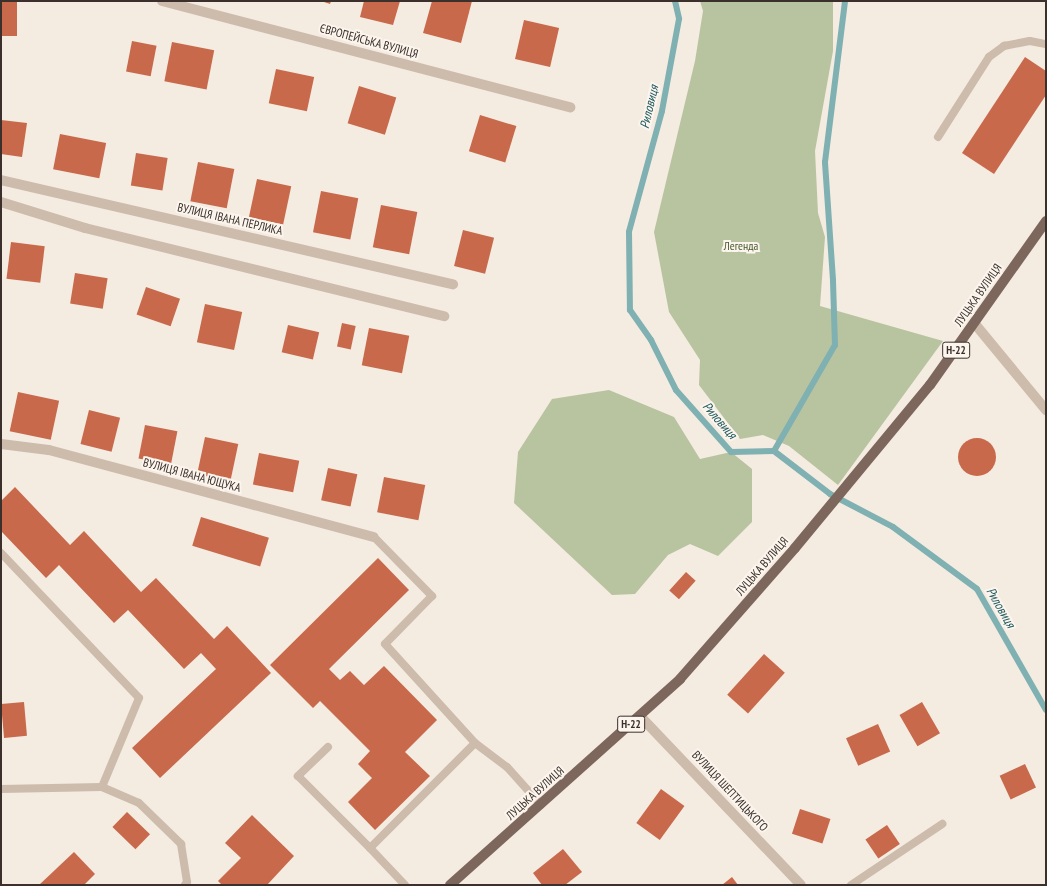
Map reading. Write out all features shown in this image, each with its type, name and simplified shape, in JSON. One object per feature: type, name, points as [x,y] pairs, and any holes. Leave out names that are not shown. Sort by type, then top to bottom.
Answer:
[{"type":"main road","name":"ЛУЦЬКА ВУЛИЦЯ","points":[[450,885],[541,806],[680,679],[795,548],[930,385],[975,324],[1046,221]]},
{"type":"street","name":"ЄВРОПЕЙСЬКА ВУЛИЦЯ","points":[[162,1],[570,107]]},
{"type":"street","name":"ВУЛИЦЯ ІВАНА ПЕРЛИКА","points":[[1,180],[453,284]]},
{"type":"street","points":[[1,202],[85,228],[444,316]]},
{"type":"street","points":[[975,324],[1046,410]]},
{"type":"street","name":"ВУЛИЦЯ ІВАНА ЮЩУКА","points":[[1,444],[49,450],[374,537]]},
{"type":"street","name":"ВУЛИЦЯ ШЕПТИЦЬКОГО","points":[[640,716],[800,885]]},
{"type":"lane","points":[[938,137],[989,58],[1004,46],[1030,40],[1046,44]]},
{"type":"lane","points":[[374,537],[432,596],[385,644],[475,743],[507,767],[541,806]]},
{"type":"lane","points":[[1,553],[139,698],[102,787]]},
{"type":"lane","points":[[370,848],[475,743]]},
{"type":"lane","points":[[328,747],[298,776],[405,885]]},
{"type":"lane","points":[[1,789],[102,787],[139,803],[181,844],[186,882],[184,885]]},
{"type":"lane","points":[[852,885],[942,824]]},
{"type":"green space","name":"Легенда","points":[[700,1],[833,1],[833,51],[815,151],[818,213],[825,237],[820,306],[943,341],[838,485],[789,446],[763,435],[740,439],[699,385],[700,360],[669,312],[654,232],[695,61],[703,11]]},
{"type":"green space","points":[[609,390],[674,417],[700,459],[731,452],[752,469],[752,522],[718,556],[690,544],[668,555],[635,594],[612,595],[514,503],[518,452],[552,399]]},
{"type":"building","points":[[1,1],[17,1],[17,36],[1,36]]},
{"type":"building","points":[[321,1],[331,1],[330,4]]},
{"type":"building","points":[[364,1],[400,1],[393,25],[360,17]]},
{"type":"building","points":[[432,1],[472,1],[461,43],[423,33]]},
{"type":"building","points":[[524,20],[559,28],[550,67],[515,59]]},
{"type":"building","points":[[132,41],[157,46],[151,76],[126,71]]},
{"type":"building","points":[[172,42],[214,50],[207,89],[164,81]]},
{"type":"building","points":[[1025,57],[1046,71],[1046,95],[994,174],[962,153]]},
{"type":"building","points":[[276,69],[314,77],[307,111],[269,103]]},
{"type":"building","points":[[359,86],[396,97],[385,135],[348,123]]},
{"type":"building","points":[[480,115],[516,126],[505,162],[469,151]]},
{"type":"building","points":[[1,120],[27,123],[22,157],[1,154]]},
{"type":"building","points":[[60,134],[106,143],[99,178],[53,169]]},
{"type":"building","points":[[136,153],[168,158],[162,191],[131,186]]},
{"type":"building","points":[[198,162],[234,169],[227,208],[190,201]]},
{"type":"building","points":[[257,179],[291,186],[283,224],[249,217]]},
{"type":"building","points":[[321,191],[358,198],[350,239],[313,232]]},
{"type":"building","points":[[381,205],[417,212],[409,254],[373,247]]},
{"type":"building","points":[[463,230],[494,238],[485,274],[454,266]]},
{"type":"building","points":[[11,242],[45,246],[40,283],[6,279]]},
{"type":"building","points":[[75,273],[108,278],[103,309],[70,304]]},
{"type":"building","points":[[146,287],[180,299],[171,326],[137,314]]},
{"type":"building","points":[[205,304],[242,312],[234,350],[197,342]]},
{"type":"building","points":[[342,323],[356,326],[351,349],[337,346]]},
{"type":"building","points":[[288,325],[319,332],[313,359],[282,352]]},
{"type":"building","points":[[369,328],[409,336],[402,373],[362,365]]},
{"type":"building","points":[[18,392],[59,401],[51,440],[10,431]]},
{"type":"building","points":[[89,410],[120,418],[112,452],[81,444]]},
{"type":"building","points":[[145,425],[177,431],[171,465],[139,458]]},
{"type":"building","points":[[205,437],[238,444],[230,481],[197,474]]},
{"type":"building","points":[[977,438],[990,444],[996,457],[990,470],[977,476],[964,470],[958,457],[964,444]]},
{"type":"building","points":[[259,453],[299,461],[293,492],[253,484]]},
{"type":"building","points":[[328,468],[357,474],[350,507],[321,500]]},
{"type":"building","points":[[384,477],[425,485],[418,520],[377,512]]},
{"type":"building","points":[[15,487],[70,545],[84,531],[141,592],[156,578],[214,639],[227,626],[271,673],[160,778],[132,748],[216,669],[201,653],[184,669],[128,610],[114,623],[59,565],[46,578],[1,531],[1,501]]},
{"type":"building","points":[[201,517],[269,538],[260,566],[192,546]]},
{"type":"building","points":[[378,558],[409,590],[329,669],[340,680],[350,671],[364,685],[384,666],[437,720],[405,752],[430,776],[375,830],[348,802],[372,778],[358,764],[370,751],[320,701],[313,708],[270,665]]},
{"type":"building","points":[[686,572],[696,581],[679,599],[669,591]]},
{"type":"building","points":[[764,654],[785,673],[748,714],[727,695]]},
{"type":"building","points":[[24,702],[27,736],[4,738],[1,704]]},
{"type":"building","points":[[922,702],[940,733],[917,746],[899,715]]},
{"type":"building","points":[[878,724],[890,751],[858,766],[846,738]]},
{"type":"building","points":[[1025,764],[1036,788],[1011,799],[1000,776]]},
{"type":"building","points":[[661,789],[684,806],[660,840],[636,823]]},
{"type":"building","points":[[800,809],[830,819],[822,844],[792,834]]},
{"type":"building","points":[[127,812],[150,834],[135,849],[112,827]]},
{"type":"building","points":[[252,815],[294,856],[267,885],[222,885],[218,881],[241,858],[225,843]]},
{"type":"building","points":[[887,825],[900,844],[878,859],[865,840]]},
{"type":"building","points":[[563,849],[582,872],[565,885],[542,885],[533,873]]},
{"type":"building","points":[[74,852],[95,874],[84,885],[39,885]]},
{"type":"building","points":[[732,877],[738,885],[722,885]]},
{"type":"waterway","name":"Риловиця","points":[[675,1],[679,19],[662,111],[629,232],[630,310],[651,340],[676,390],[731,452],[774,451],[830,494],[893,527],[977,589],[1046,710]]},
{"type":"waterway","points":[[774,451],[835,345],[833,280],[825,162],[845,1]]}]
